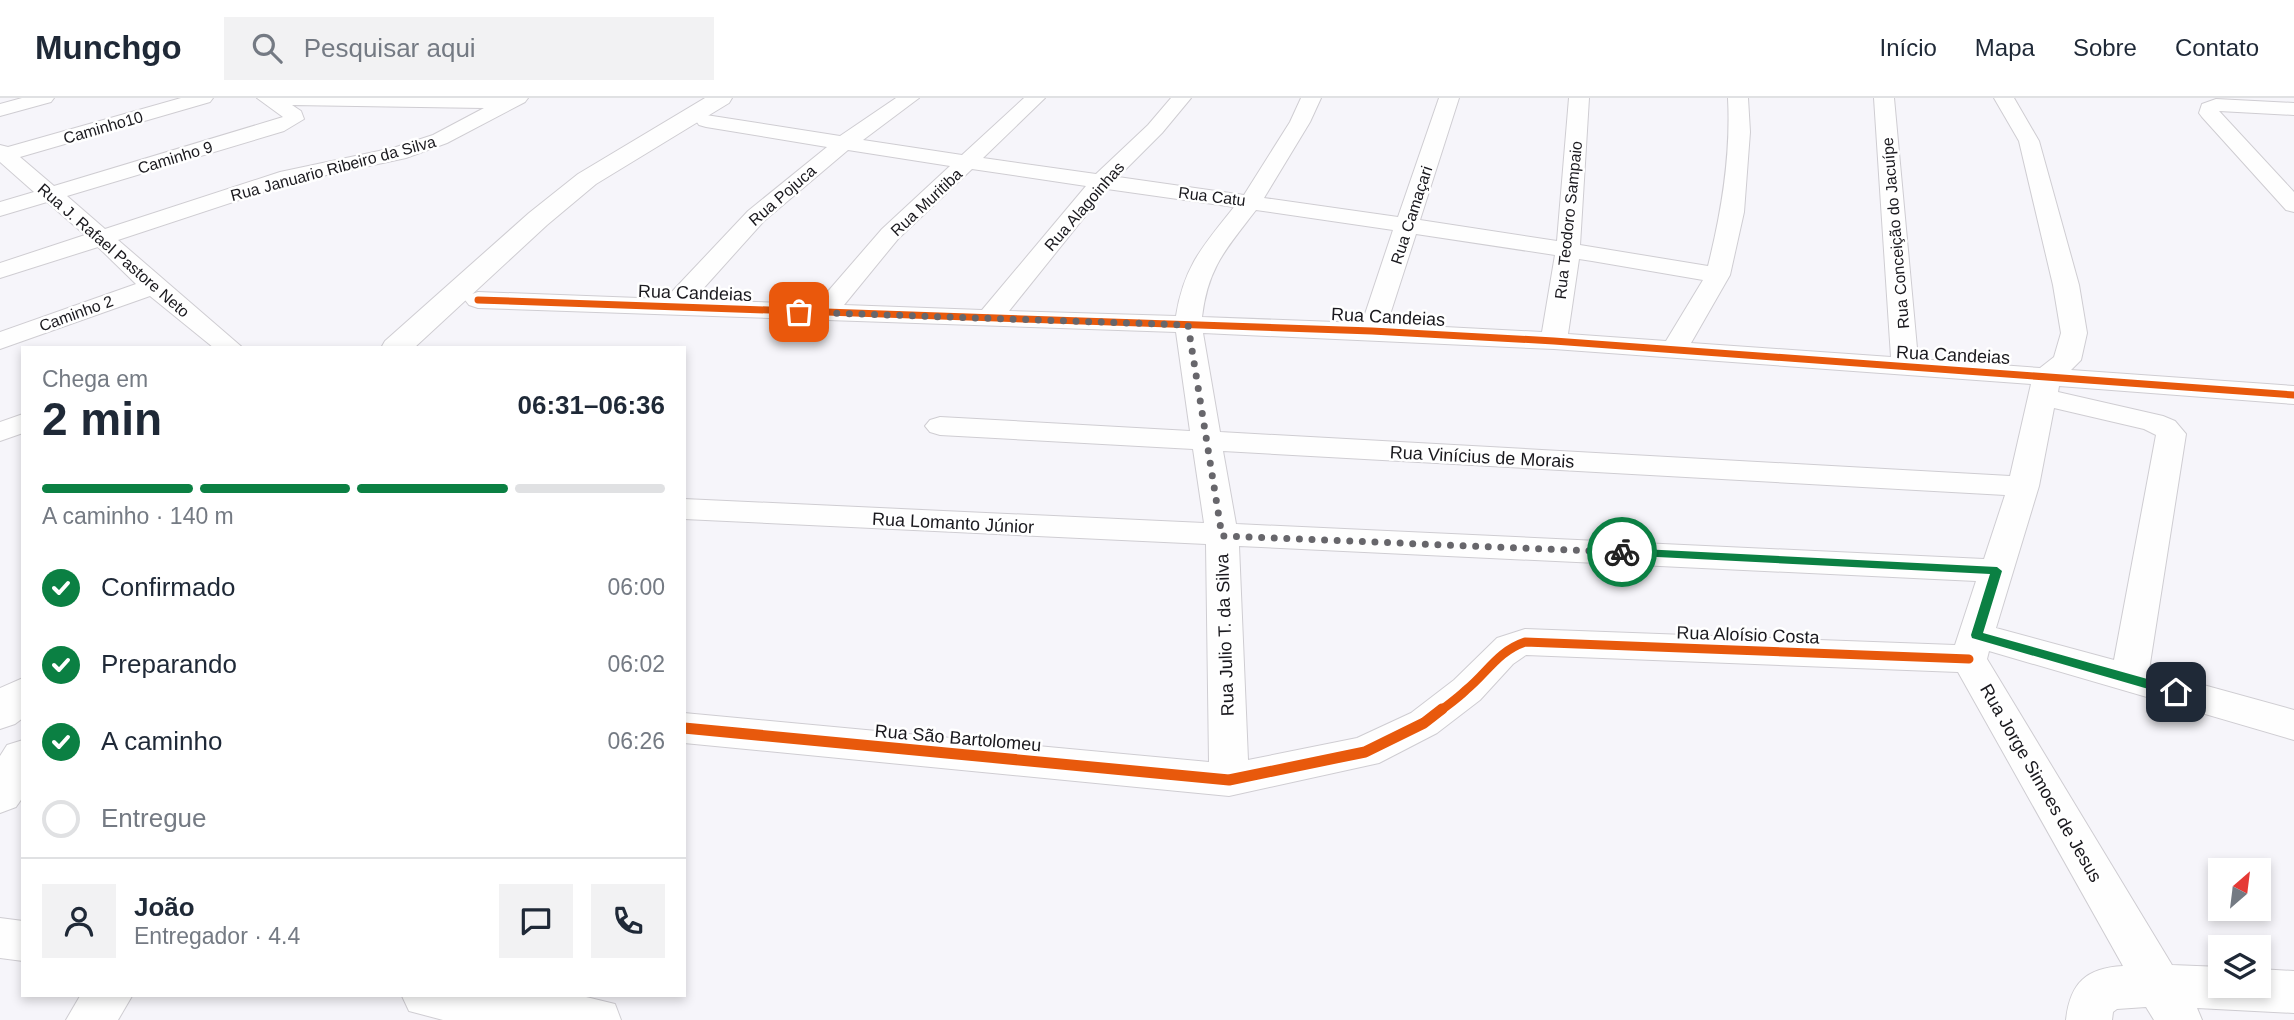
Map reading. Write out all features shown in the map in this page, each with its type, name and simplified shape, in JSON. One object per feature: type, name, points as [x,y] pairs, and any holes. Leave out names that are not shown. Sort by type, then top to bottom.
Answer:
[{"type":"main road","points":[[398,346],[538,219],[587,179],[721,98]]},
{"type":"main road","points":[[430,346],[606,184],[746,98]]},
{"type":"main road","points":[[0,712],[21,696]]},
{"type":"main road","points":[[0,794],[21,761]]},
{"type":"street","points":[[0,110],[44,98]]},
{"type":"street","name":"Caminho10","points":[[1,154],[202,98]]},
{"type":"street","points":[[268,98],[514,100]]},
{"type":"street","name":"Caminho 9","points":[[0,209],[277,127],[294,119],[294,115],[268,98]]},
{"type":"street","name":"Rua Pojuca","points":[[671,308],[756,216],[843,144],[909,98]]},
{"type":"street","name":"Rua Muritiba","points":[[824,312],[890,234],[1035,98]]},
{"type":"street","name":"Rua Alagoinhas","points":[[991,316],[1101,182],[1155,129],[1181,98]]},
{"type":"street","name":"Rua Julio T. da Silva","points":[[1229,780],[1222,536],[1188,325],[1193,288],[1207,257],[1251,201],[1300,122],[1311,98]]},
{"type":"street","name":"Rua Camaçari","points":[[1372,331],[1449,98]]},
{"type":"street","name":"Rua Teodoro Sampaio","points":[[1554,341],[1568,249],[1579,98]]},
{"type":"street","points":[[1673,351],[1718,275],[1733,212],[1740,132],[1738,98]]},
{"type":"street","name":"Rua Conceição do Jacuípe","points":[[1884,98],[1905,368]]},
{"type":"street","points":[[1973,647],[2023,486],[2045,387],[2067,360],[2074,333],[2066,285],[2029,141],[2004,98]]},
{"type":"street","name":"Rua Januario Ribeiro da Silva","points":[[0,271],[288,177],[398,153],[440,139],[514,100]]},
{"type":"street","points":[[2294,109],[2216,105],[2209,108],[2209,113],[2282,178],[2294,205]]},
{"type":"street","name":"Rua Catu","points":[[706,121],[1101,182],[1408,224],[1718,275]]},
{"type":"street","name":"Rua J. Rafael Pastore Neto","points":[[1,154],[102,238],[222,346]]},
{"type":"street","name":"Caminho 2","points":[[0,341],[153,286]]},
{"type":"street","name":"Rua Candeias","points":[[478,300],[1372,331],[1554,341],[1905,368],[2045,387],[2294,394]]},
{"type":"street","points":[[2045,387],[2153,422],[2171,434],[2129,679]]},
{"type":"street","points":[[0,432],[21,424]]},
{"type":"street","name":"Rua Vinícius de Morais","points":[[940,426],[2023,486]]},
{"type":"street","name":"Rua Lomanto Júnior","points":[[686,509],[1997,571]]},
{"type":"street","name":"Rua Aloísio Costa","points":[[1525,642],[1973,647],[2129,679],[2294,725]]},
{"type":"street","name":"Rua São Bartolomeu","points":[[686,728],[1229,780],[1365,752],[1424,723],[1467,691],[1500,655],[1510,647],[1525,642]]},
{"type":"street","name":"Rua Jorge Simoes de Jesus","points":[[1973,647],[2168,1002]]},
{"type":"street","points":[[0,938],[21,941]]},
{"type":"street","points":[[2089,1020],[2091,1002],[2108,988],[2168,1002],[2294,992]]},
{"type":"street","points":[[89,1020],[108,997]]},
{"type":"street","points":[[432,997],[598,1020]]},
{"type":"cycle path","points":[[478,300],[1372,331],[1554,341],[2294,395]]},
{"type":"cycle path","points":[[686,728],[1229,780],[1365,752],[1424,723],[1467,690],[1500,655],[1510,647],[1525,642],[1969,659]]},
{"type":"way so far","points":[[799,312],[991,316],[1188,325],[1222,536],[1622,552]]},
{"type":"route","points":[[1622,552],[1997,571],[1977,635],[2176,692]]}]
